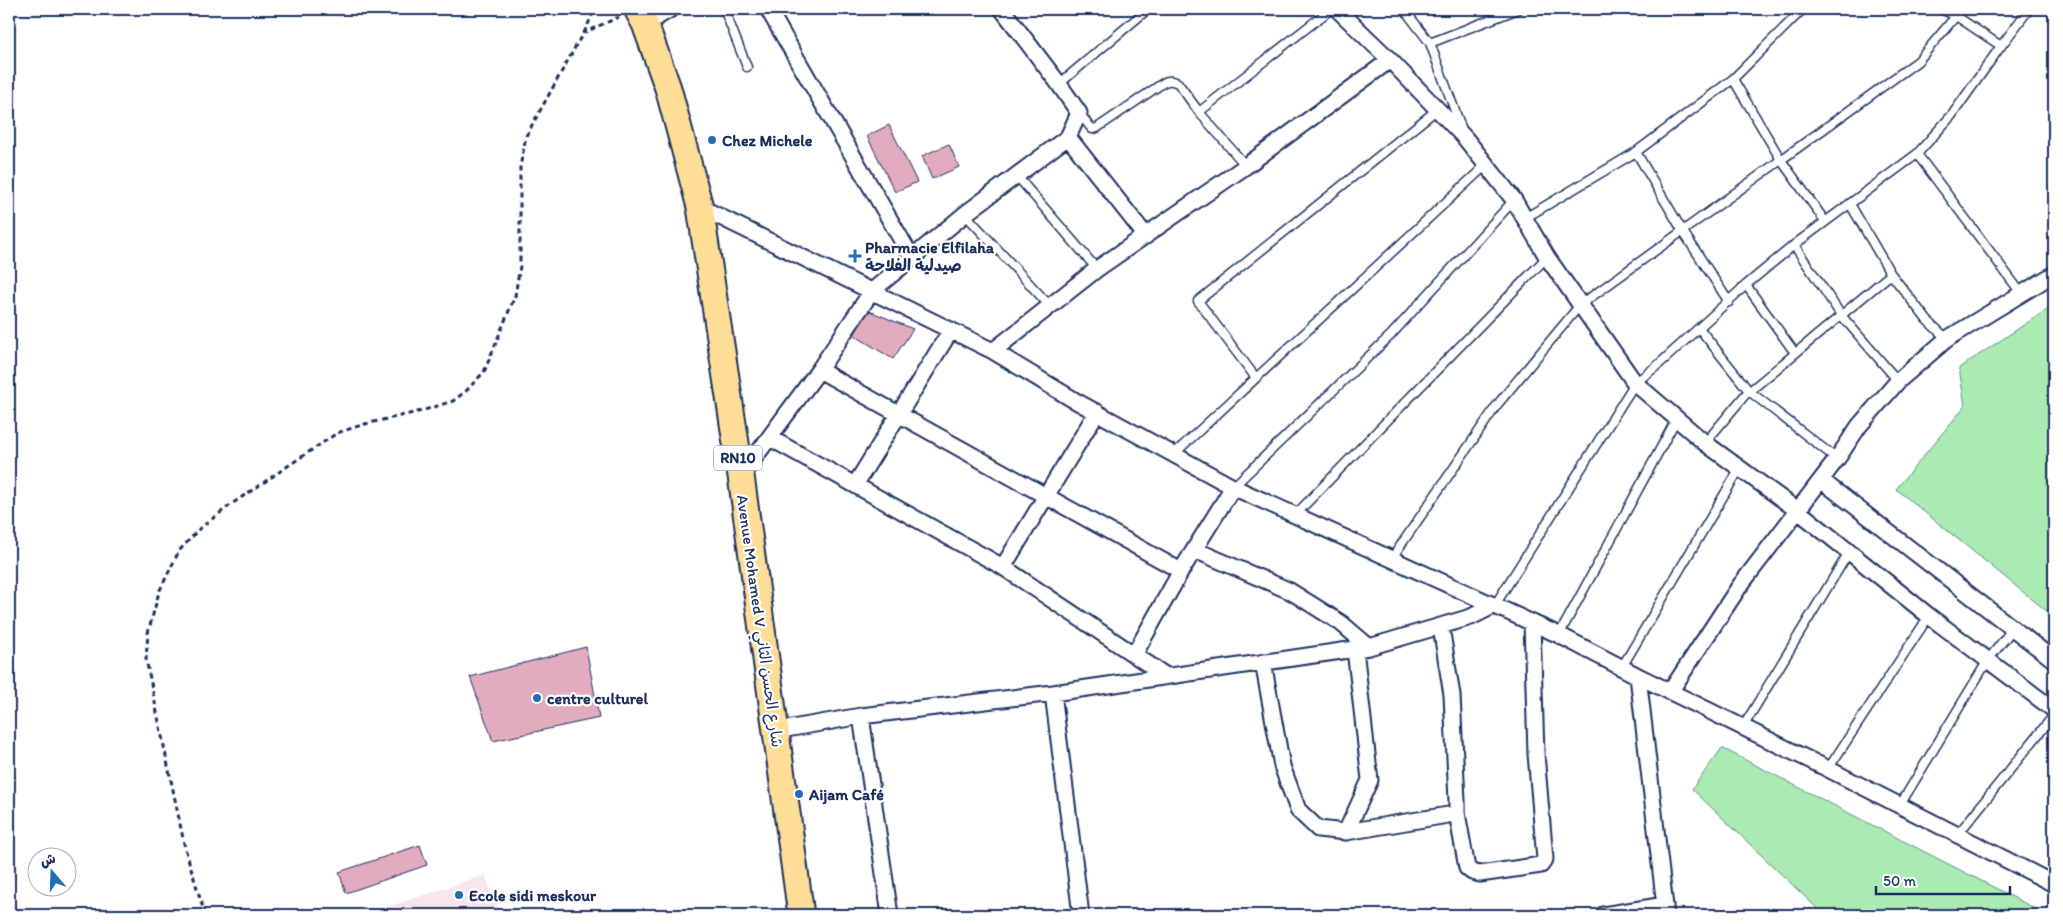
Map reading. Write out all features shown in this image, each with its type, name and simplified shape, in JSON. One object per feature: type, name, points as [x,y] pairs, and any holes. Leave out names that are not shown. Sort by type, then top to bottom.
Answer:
[{"type":"main road","name":"Avenue Mohamed V شارع الحسن الثاني","points":[[636,15],[668,88],[700,207],[741,476],[802,915]]},
{"type":"street","points":[[636,15],[671,9]]},
{"type":"street","points":[[768,9],[912,258]]},
{"type":"street","points":[[741,476],[819,370],[872,291],[965,214],[1068,137],[1079,113],[1002,9]]},
{"type":"street","points":[[1337,9],[1439,108],[1465,138],[1514,200],[1547,257],[1635,384],[1705,443],[1798,510],[1929,616],[2054,710]]},
{"type":"street","points":[[993,352],[1097,269],[1246,166],[1390,60]]},
{"type":"street","points":[[1068,137],[1146,236]]},
{"type":"street","points":[[700,207],[993,352],[1233,487],[1559,635],[1958,834],[2054,884]]},
{"type":"street","points":[[1670,692],[1739,587],[1837,459],[1859,426],[1898,381],[1947,339],[2054,274]]},
{"type":"street","points":[[855,486],[951,330]]},
{"type":"street","points":[[819,370],[1181,571]]},
{"type":"street","points":[[1003,567],[1097,412]]},
{"type":"street","points":[[770,438],[1003,567],[1166,676]]},
{"type":"street","points":[[1821,480],[2014,627],[2054,660]]},
{"type":"street","points":[[1134,654],[1181,571],[1233,487]]},
{"type":"street","points":[[1194,550],[1290,591],[1341,623],[1362,648],[1370,780],[1346,832]]},
{"type":"street","points":[[775,731],[862,716],[1053,693],[1362,648],[1471,617],[1495,605]]},
{"type":"street","points":[[1440,627],[1452,695],[1457,813],[1467,868],[1472,872],[1480,874],[1541,865],[1545,859],[1536,754],[1532,623]]},
{"type":"street","points":[[1263,662],[1282,766],[1298,810],[1318,829],[1346,832],[1457,813]]},
{"type":"street","points":[[1602,915],[1666,910],[1638,676]]},
{"type":"street","points":[[1053,693],[1081,915]]},
{"type":"street","points":[[862,716],[890,915]]},
{"type":"lane","points":[[724,9],[747,67]]},
{"type":"lane","points":[[1059,84],[1148,9]]},
{"type":"lane","points":[[1199,112],[1330,9]]},
{"type":"lane","points":[[1404,9],[1430,43],[1465,138]]},
{"type":"lane","points":[[1430,43],[1518,9]]},
{"type":"lane","points":[[1525,218],[1636,152],[1733,79],[1803,9]]},
{"type":"lane","points":[[1941,9],[1956,16],[2001,46]]},
{"type":"lane","points":[[1495,605],[1635,384],[1794,244],[1917,154],[1952,115],[2029,9]]},
{"type":"lane","points":[[1392,558],[1497,405],[1580,305],[1918,61],[1956,16]]},
{"type":"lane","points":[[1733,79],[1781,160],[1826,221]]},
{"type":"lane","points":[[1079,113],[1092,129],[1097,128],[1167,80],[1178,83],[1199,112],[1246,166]]},
{"type":"lane","points":[[1256,378],[1198,301],[1439,108]]},
{"type":"lane","points":[[1636,152],[1682,230],[1728,302]]},
{"type":"lane","points":[[1917,154],[2021,293]]},
{"type":"lane","points":[[1174,454],[1486,165]]},
{"type":"lane","points":[[1016,175],[1097,269]]},
{"type":"lane","points":[[1233,487],[1391,336],[1514,200]]},
{"type":"lane","points":[[1850,204],[1890,274],[1927,320],[1947,339]]},
{"type":"lane","points":[[965,214],[1049,306]]},
{"type":"lane","points":[[1794,244],[1841,315],[1898,381]]},
{"type":"lane","points":[[1296,514],[1547,257]]},
{"type":"lane","points":[[1705,443],[1749,391],[1890,274]]},
{"type":"lane","points":[[1746,285],[1795,353]]},
{"type":"lane","points":[[1699,328],[1749,391],[1837,459]]},
{"type":"lane","points":[[1559,635],[1677,418]]},
{"type":"lane","points":[[1622,667],[1740,468]]},
{"type":"lane","points":[[1743,727],[1849,552]]},
{"type":"lane","points":[[1828,769],[1929,616]]},
{"type":"lane","points":[[1900,805],[1988,660],[2014,627]]},
{"type":"lane","points":[[1958,834],[2054,715]]},
{"type":"path","points":[[205,915],[184,848],[146,659],[148,632],[159,592],[179,551],[200,528],[236,501],[337,433],[453,401],[466,391],[484,372],[515,296],[520,266],[520,167],[526,136],[583,33],[594,9]]},
{"type":"path","points":[[583,33],[636,15]]},
{"type":"shaded area","name":"Ecole sidi meskour","points":[[485,875],[501,915],[363,915]]},
{"type":"green space","points":[[2054,305],[2054,617],[1896,489],[1965,406],[1959,368]]},
{"type":"green space","points":[[1722,748],[2046,915],[1824,915],[1692,789]]},
{"type":"building","points":[[889,125],[917,182],[895,192],[867,136]]},
{"type":"building","points":[[949,144],[959,167],[932,179],[922,156]]},
{"type":"building","points":[[867,310],[913,329],[893,359],[854,335]]},
{"type":"building","name":"centre culturel","points":[[586,647],[599,718],[493,741],[470,677]]},
{"type":"building","points":[[420,845],[427,865],[346,893],[339,872]]},
{"type":"place","name":"Chez Michele","points":[[712,140]]},
{"type":"place","name":"Pharmacie Elfilaha صيدلية الفلاحة","points":[[855,256]]},
{"type":"place","name":"centre culturel","points":[[537,698]]},
{"type":"place","name":"Aijam Café","points":[[799,794]]},
{"type":"place","name":"Ecole sidi meskour","points":[[459,895]]}]
